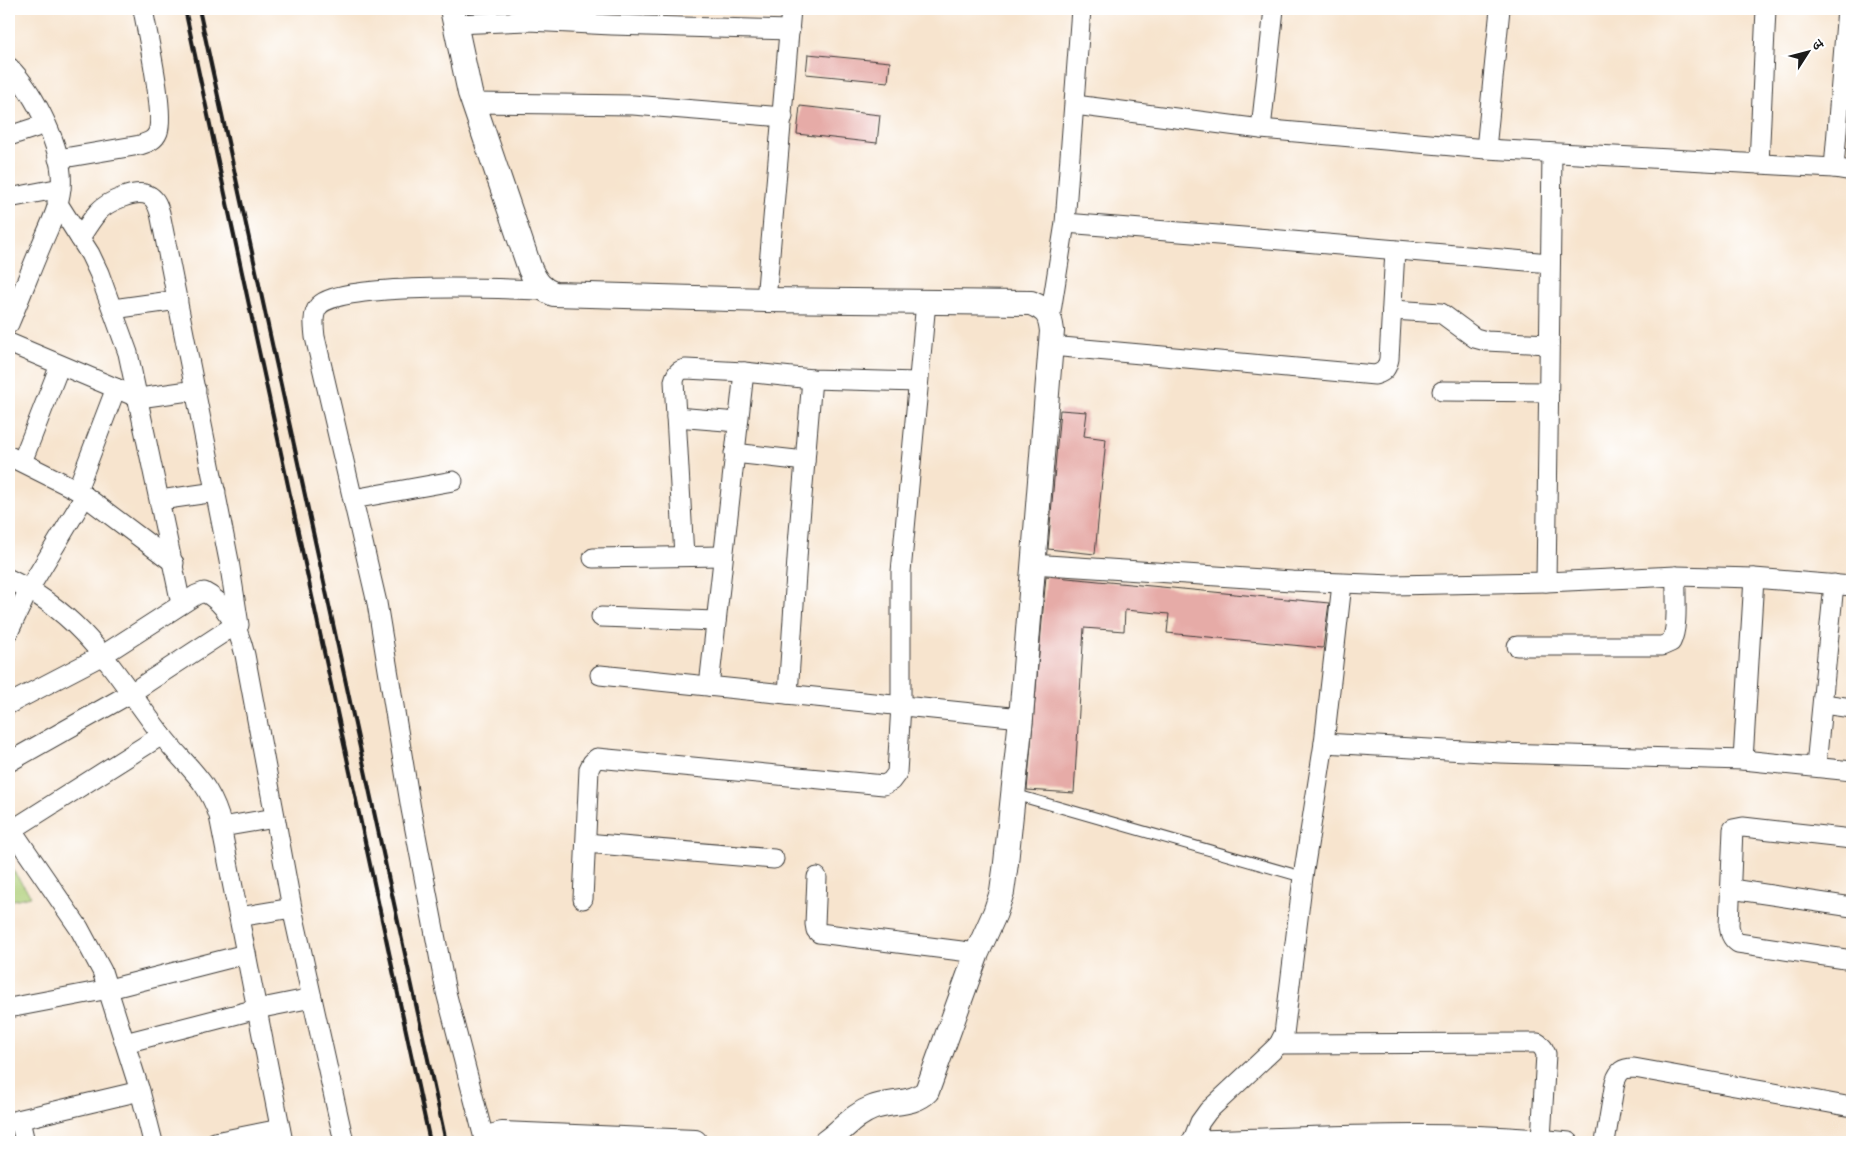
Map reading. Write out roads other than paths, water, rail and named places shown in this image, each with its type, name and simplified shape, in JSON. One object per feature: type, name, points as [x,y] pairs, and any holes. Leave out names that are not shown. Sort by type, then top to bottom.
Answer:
[{"type":"street","points":[[58,159],[152,141],[158,133],[160,123],[156,83],[143,9]]},
{"type":"street","points":[[766,300],[791,9]]},
{"type":"street","points":[[827,1142],[859,1114],[884,1103],[914,1100],[927,1091],[977,953],[996,914],[1002,892],[1021,718],[1051,346],[1052,331],[1050,318],[1065,224],[1082,9]]},
{"type":"street","points":[[1261,129],[1274,9]]},
{"type":"street","points":[[1486,149],[1500,9]]},
{"type":"street","points":[[1758,164],[1766,9]]},
{"type":"street","points":[[1075,105],[1261,129],[1486,149],[1843,170],[1846,9]]},
{"type":"street","points":[[543,290],[535,281],[530,269],[473,103],[454,16],[612,26],[790,30]]},
{"type":"street","points":[[9,67],[27,87],[46,124],[61,171],[59,195],[54,215],[9,324]]},
{"type":"street","points":[[473,103],[633,105],[783,117]]},
{"type":"street","points":[[9,136],[46,124]]},
{"type":"street","points":[[1546,582],[1552,154]]},
{"type":"street","points":[[80,238],[97,212],[114,200],[142,194],[150,196],[156,202],[160,212],[216,492],[229,561],[238,630],[292,908],[344,1142]]},
{"type":"street","points":[[9,198],[59,195]]},
{"type":"street","points":[[59,195],[100,273],[128,353],[182,604]]},
{"type":"street","points":[[1065,224],[1550,263]]},
{"type":"street","points":[[1051,346],[1375,375],[1383,373],[1387,368],[1389,359],[1395,250]]},
{"type":"street","points":[[9,287],[28,278]]},
{"type":"street","points":[[695,1142],[502,1134],[494,1136],[486,1142],[446,992],[411,809],[377,603],[315,337],[314,316],[318,307],[327,299],[368,291],[408,289],[543,290],[554,294],[766,300],[1030,303],[1043,308],[1050,318]]},
{"type":"street","points":[[112,309],[178,300]]},
{"type":"street","points":[[583,899],[589,769],[597,758],[884,785],[892,781],[897,773],[901,705],[901,572],[917,382],[926,302]]},
{"type":"street","points":[[1392,310],[1441,314],[1475,338],[1486,341],[1549,344]]},
{"type":"street","points":[[9,343],[139,398],[196,390]]},
{"type":"street","points":[[60,364],[15,459],[81,493],[174,563]]},
{"type":"street","points":[[684,556],[674,382],[676,374],[680,370],[917,382]]},
{"type":"street","points":[[709,686],[744,372]]},
{"type":"street","points":[[788,694],[812,378]]},
{"type":"street","points":[[9,631],[29,589],[81,493],[116,388]]},
{"type":"street","points":[[1442,391],[1549,392]]},
{"type":"street","points":[[676,417],[738,422]]},
{"type":"street","points":[[734,453],[805,461]]},
{"type":"street","points":[[353,499],[453,481]]},
{"type":"street","points":[[160,500],[216,492]]},
{"type":"street","points":[[593,558],[723,556]]},
{"type":"street","points":[[1032,564],[1342,584],[1394,585],[1546,582],[1676,576],[1754,578],[1843,585],[1823,704],[1816,766]]},
{"type":"street","points":[[1517,646],[1662,646],[1670,642],[1674,637],[1676,576]]},
{"type":"street","points":[[1743,760],[1754,578]]},
{"type":"street","points":[[9,579],[29,589],[74,622],[103,655],[162,735],[206,787],[215,802],[222,827],[282,1136],[215,1142]]},
{"type":"street","points":[[1342,584],[1324,743],[1303,877],[1284,1034],[1279,1044],[1208,1110],[1200,1122],[1192,1141],[1396,1138],[1437,1133],[1570,1142]]},
{"type":"street","points":[[9,704],[103,655],[196,595],[204,592],[213,597],[224,608],[238,630]]},
{"type":"street","points":[[601,617],[716,622]]},
{"type":"street","points":[[9,762],[238,630]]},
{"type":"street","points":[[600,675],[1021,718]]},
{"type":"street","points":[[1823,704],[1852,708]]},
{"type":"street","points":[[154,1142],[102,971],[79,928],[11,828],[162,735]]},
{"type":"street","points":[[1324,743],[1500,753],[1743,760],[1852,771]]},
{"type":"street","points":[[222,827],[275,818]]},
{"type":"street","points":[[1852,839],[1738,827],[1734,829],[1732,834],[1730,933],[1738,943],[1852,960]]},
{"type":"street","points":[[586,842],[774,859]]},
{"type":"street","points":[[817,877],[815,924],[816,930],[819,933],[977,953]]},
{"type":"street","points":[[1731,889],[1852,908]]},
{"type":"street","points":[[239,917],[292,908]]},
{"type":"street","points":[[9,1008],[109,989],[246,954]]},
{"type":"street","points":[[125,1043],[257,1009],[312,998]]},
{"type":"street","points":[[1279,1044],[1538,1043],[1546,1054],[1541,1139]]},
{"type":"street","points":[[1605,1142],[1615,1082],[1618,1073],[1624,1068],[1634,1068],[1852,1107]]},
{"type":"street","points":[[25,1142],[15,1121],[140,1091]]},
{"type":"lane","points":[[1013,794],[1303,877]]},
{"type":"railway","points":[[185,9],[430,1142]]},
{"type":"railway","points":[[199,9],[446,1142]]}]
